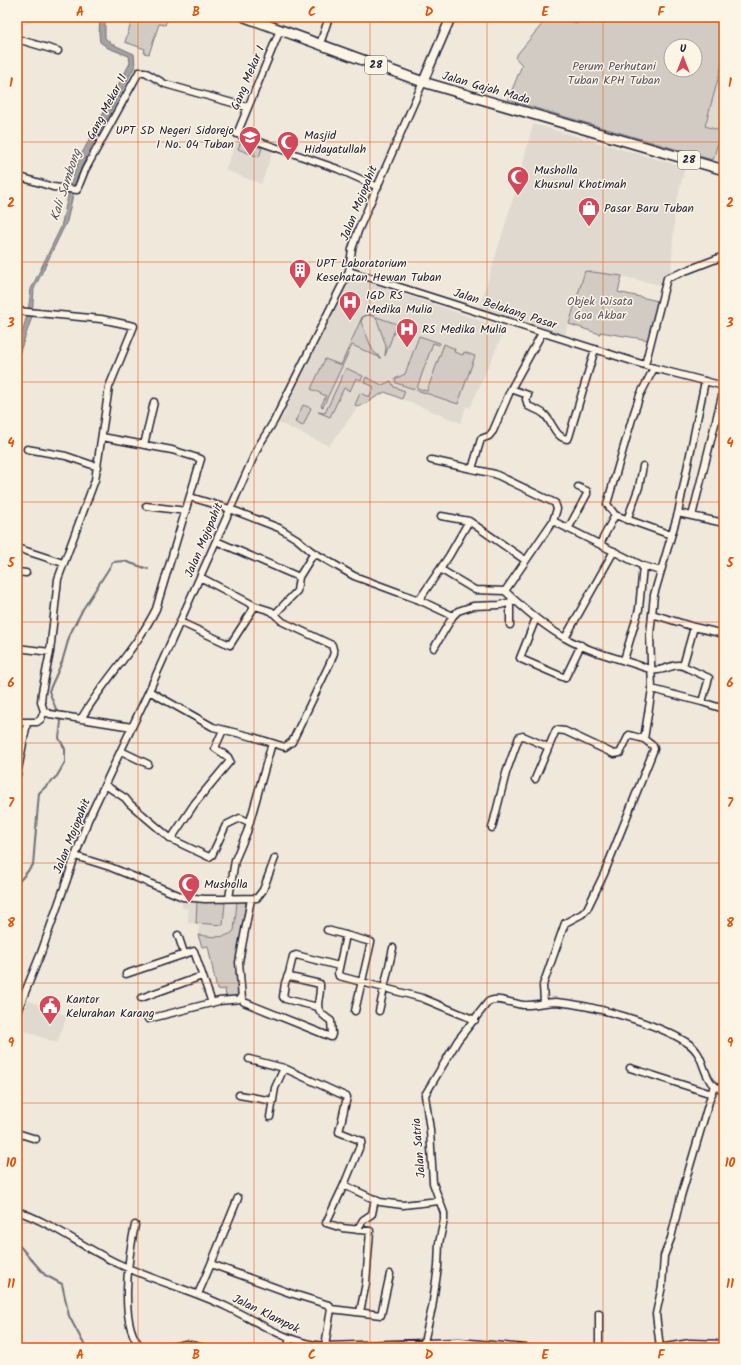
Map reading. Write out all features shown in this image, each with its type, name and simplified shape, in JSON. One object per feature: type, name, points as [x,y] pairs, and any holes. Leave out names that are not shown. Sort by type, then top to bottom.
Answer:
[{"type":"highway","name":"Jalan Gajah Mada","points":[[245,17],[423,82],[724,170]]},
{"type":"main road","points":[[423,82],[451,17]]},
{"type":"street","points":[[320,44],[329,17]]},
{"type":"street","name":"Gang Mekar I","points":[[280,30],[237,132],[238,135],[338,168],[378,187]]},
{"type":"street","points":[[17,39],[58,51]]},
{"type":"street","name":"Gang Mekar II","points":[[17,176],[44,185],[75,190],[78,188],[85,170],[139,72],[144,72],[163,83],[176,88],[248,107]]},
{"type":"street","name":"Jalan Mojopahit","points":[[17,1012],[41,953],[88,820],[149,692],[258,447],[274,421],[349,271],[356,236],[423,82]]},
{"type":"street","points":[[646,365],[667,278],[724,256]]},
{"type":"street","name":"Jalan Belakang Pasar","points":[[349,271],[595,350],[724,387]]},
{"type":"street","points":[[20,312],[95,318],[134,326],[109,387],[95,480],[62,563],[58,579],[50,652],[41,697],[41,707],[47,713],[132,727]]},
{"type":"street","points":[[472,469],[480,439],[489,436],[493,431],[512,389],[542,333]]},
{"type":"street","points":[[512,389],[528,395],[526,399],[528,406],[538,409],[545,415],[558,434],[567,438],[569,437],[595,350]]},
{"type":"street","points":[[654,368],[640,395],[607,504],[615,515],[671,535]]},
{"type":"street","points":[[644,738],[652,689],[650,639],[654,595],[678,513],[705,381]]},
{"type":"street","points":[[692,516],[724,387]]},
{"type":"street","points":[[144,445],[154,402]]},
{"type":"street","points":[[81,719],[153,615],[201,459],[144,445],[102,437]]},
{"type":"street","points":[[27,449],[66,456],[98,467]]},
{"type":"street","points":[[431,460],[501,476],[555,503],[557,509],[553,521],[504,591]]},
{"type":"street","points":[[627,520],[639,487],[643,466]]},
{"type":"street","points":[[568,529],[587,494],[587,491],[578,486]]},
{"type":"street","points":[[190,497],[230,509],[284,531],[298,539],[314,553],[366,582],[419,600],[453,616]]},
{"type":"street","points":[[146,506],[186,511]]},
{"type":"street","points":[[678,513],[724,523]]},
{"type":"street","points":[[600,544],[615,515]]},
{"type":"street","points":[[441,516],[469,521],[525,560]]},
{"type":"street","points":[[419,600],[469,521]]},
{"type":"street","points":[[553,521],[643,566],[661,571]]},
{"type":"street","points":[[216,541],[299,577]]},
{"type":"street","points":[[17,548],[62,563]]},
{"type":"street","points":[[565,638],[614,551]]},
{"type":"street","points":[[275,614],[297,591],[299,577],[314,553]]},
{"type":"street","points":[[624,660],[638,609],[643,566]]},
{"type":"street","points":[[440,569],[475,590],[504,591]]},
{"type":"street","points":[[17,572],[26,573]]},
{"type":"street","points":[[149,692],[213,727],[285,747],[292,742],[334,652],[332,645],[283,622],[271,611],[255,606],[200,577]]},
{"type":"street","points":[[504,591],[511,602],[565,638],[581,645],[652,670],[661,671],[676,665],[683,666],[709,678],[702,702]]},
{"type":"street","points":[[434,648],[453,616],[465,608],[500,605],[511,602]]},
{"type":"street","points":[[510,625],[511,602]]},
{"type":"street","points":[[180,622],[230,645],[255,606]]},
{"type":"street","points":[[652,614],[694,627],[724,634]]},
{"type":"street","points":[[536,618],[520,658],[521,659],[565,678],[581,645]]},
{"type":"street","points":[[683,666],[694,627]]},
{"type":"street","points":[[17,648],[50,652]]},
{"type":"street","points":[[652,689],[724,708]]},
{"type":"street","points":[[17,722],[27,723],[39,721],[47,713]]},
{"type":"street","points":[[17,775],[27,723]]},
{"type":"street","points":[[535,779],[554,733],[559,729],[614,754],[620,753],[629,735],[644,738],[654,747],[649,765],[604,874],[587,909],[582,914],[565,923],[543,985],[544,1002],[564,1003],[608,1013],[687,1042],[698,1052],[714,1085],[724,1091]]},
{"type":"street","points":[[171,839],[195,803],[230,761],[228,757],[215,748],[223,730]]},
{"type":"street","points":[[492,828],[506,773],[519,737],[523,736],[548,747]]},
{"type":"street","points":[[229,898],[235,860],[249,822],[272,743]]},
{"type":"street","points":[[121,751],[148,764]]},
{"type":"street","points":[[105,786],[125,798],[171,839],[209,857],[212,855],[226,825],[240,818],[249,822]]},
{"type":"street","points":[[75,856],[110,867],[179,896],[204,899],[251,899],[260,895],[275,858]]},
{"type":"street","points":[[251,899],[240,957],[242,998],[248,1004],[330,1038],[332,1034],[331,1021],[321,1014],[318,1007],[320,984],[290,977],[288,975]]},
{"type":"street","points":[[327,930],[371,942],[361,982],[356,1011]]},
{"type":"street","points":[[178,935],[184,953]]},
{"type":"street","points":[[346,935],[339,966],[339,976],[422,998],[475,1020]]},
{"type":"street","points":[[379,1011],[383,987],[393,948]]},
{"type":"street","points":[[126,974],[192,951],[194,952],[212,1003]]},
{"type":"street","points":[[318,1007],[285,999],[282,994],[293,956],[296,955],[339,966]]},
{"type":"street","points":[[141,998],[202,976]]},
{"type":"street","points":[[148,1019],[212,1003],[242,998]]},
{"type":"street","name":"Jalan Satria","points":[[424,1342],[432,1308],[438,1266],[439,1243],[444,1220],[444,1213],[432,1176],[430,1130],[425,1105],[425,1092],[458,1040],[491,1000],[528,1005],[544,1002]]},
{"type":"street","points":[[249,1059],[284,1068],[347,1097],[339,1132],[362,1141],[344,1185],[326,1223],[357,1230],[370,1231],[366,1283],[360,1312]]},
{"type":"street","points":[[270,1117],[275,1088],[284,1068]]},
{"type":"street","points":[[630,1068],[712,1094]]},
{"type":"street","points":[[714,1085],[681,1196],[671,1238],[664,1256],[662,1286],[656,1314],[660,1348],[690,1343],[724,1344]]},
{"type":"street","points":[[239,1095],[273,1101]]},
{"type":"street","points":[[17,1133],[36,1139]]},
{"type":"street","points":[[344,1185],[380,1202],[403,1205],[439,1201]]},
{"type":"street","points":[[198,1294],[238,1198]]},
{"type":"street","points":[[357,1230],[364,1220],[372,1214],[375,1199]]},
{"type":"street","name":"Jalan Klampok","points":[[17,1211],[45,1222],[99,1254],[130,1269],[198,1294],[309,1346],[459,1342],[526,1348]]},
{"type":"street","points":[[135,1225],[129,1254],[130,1269],[127,1296],[130,1326],[135,1341],[143,1348]]},
{"type":"street","points":[[211,1264],[290,1293],[328,1305],[331,1309],[381,1315],[390,1274]]},
{"type":"street","points":[[325,1346],[331,1309]]},
{"type":"street","points":[[599,1313],[599,1348]]},
{"type":"street","points":[[287,1348],[290,1338]]},
{"type":"street","points":[[168,1348],[186,1344],[204,1348]]},
{"type":"shaded area","points":[[100,17],[105,17],[105,38],[112,44],[134,54],[135,66],[85,160],[75,186],[67,221],[34,289],[32,317],[17,360],[17,349],[28,312],[31,289],[61,227],[70,187],[79,159],[130,63],[129,56],[108,48],[100,42]]},
{"type":"shaded area","points":[[724,58],[724,163],[713,160],[721,131],[705,126]]},
{"type":"shaded area","name":"Pasar Baru Tuban","points":[[533,124],[685,167],[675,208],[671,274],[664,276],[661,285],[620,276],[585,271],[565,335],[479,310],[517,186]]},
{"type":"shaded area","name":"UPT SD Negeri Sidorejo I No. 04 Tuban","points":[[238,138],[273,150],[261,184],[225,170]]},
{"type":"shaded area","name":"RS Medika Mulia","points":[[352,279],[359,279],[505,329],[470,408],[466,406],[461,423],[385,392],[358,407],[329,446],[279,423],[348,283]]},
{"type":"shaded area","points":[[182,899],[237,901],[234,931],[224,937],[198,935],[199,924],[188,923],[188,909],[182,908]]},
{"type":"shaded area","points":[[27,1000],[67,1016],[57,1043],[17,1028]]},
{"type":"green space","points":[[129,17],[168,17],[165,25],[159,24],[149,54],[144,53],[145,49],[125,42],[132,20]]},
{"type":"green space","name":"Perum Perhutani Tuban KPH Tuban","points":[[548,17],[562,17],[577,24],[580,17],[724,17],[724,58],[705,126],[721,131],[713,160],[508,100],[522,65],[515,57]]},
{"type":"green space","points":[[241,141],[262,148],[259,157],[238,149]]},
{"type":"green space","name":"Objek Wisata Goa Akbar","points":[[585,271],[622,276],[618,292],[658,301],[649,340],[600,332],[600,334],[569,324]]},
{"type":"green space","points":[[368,314],[397,324],[385,356],[386,346],[376,317],[368,315],[363,317],[361,322],[373,351],[381,358],[352,345],[323,407],[321,406],[326,396],[311,389],[325,359],[341,365],[362,317]]},
{"type":"green space","points":[[419,336],[440,343],[439,345],[433,343],[417,388],[427,391],[444,344],[455,349],[454,352],[463,355],[464,352],[475,356],[458,404],[396,383],[395,379],[405,374]]},
{"type":"green space","points":[[346,368],[363,376],[361,380],[356,378],[350,391],[344,388],[330,417],[318,412],[325,413]]},
{"type":"green space","points":[[366,377],[382,385],[391,381],[394,387],[405,391],[402,399],[385,392],[358,407],[355,405],[360,393],[369,397],[374,387],[364,382]]},
{"type":"green space","points":[[303,405],[311,408],[303,426],[295,422]]},
{"type":"green space","points":[[197,901],[225,903],[223,925],[196,923]]},
{"type":"green space","points":[[237,901],[245,901],[246,903],[236,963],[238,994],[235,997],[226,998],[225,989],[217,990],[208,946],[202,947],[198,935],[212,937],[226,936],[234,931]]},
{"type":"waterway","points":[[17,884],[33,865],[39,793],[57,776],[65,762],[65,749],[59,738],[61,722],[49,691],[62,662],[70,634],[83,609],[113,562],[124,561],[148,569]]},
{"type":"waterway","name":"Kali Sambong","points":[[17,1243],[45,1275],[62,1284],[69,1316],[86,1348]]},
{"type":"place","name":"UPT SD Negeri Sidorejo I No. 04 Tuban","points":[[250,156]]},
{"type":"place","name":"Masjid Hidayatullah","points":[[288,162]]},
{"type":"place","name":"Musholla Khusnul Khotimah","points":[[518,196]]},
{"type":"place","name":"Pasar Baru Tuban","points":[[589,228]]},
{"type":"place","name":"UPT Laboratorium Kesehatan Hewan Tuban","points":[[300,290]]},
{"type":"place","name":"IGD RS Medika Mulia","points":[[350,322]]},
{"type":"place","name":"RS Medika Mulia","points":[[407,348]]},
{"type":"place","name":"Musholla","points":[[189,904]]},
{"type":"place","name":"Kantor Kelurahan Karang","points":[[50,1026]]}]
